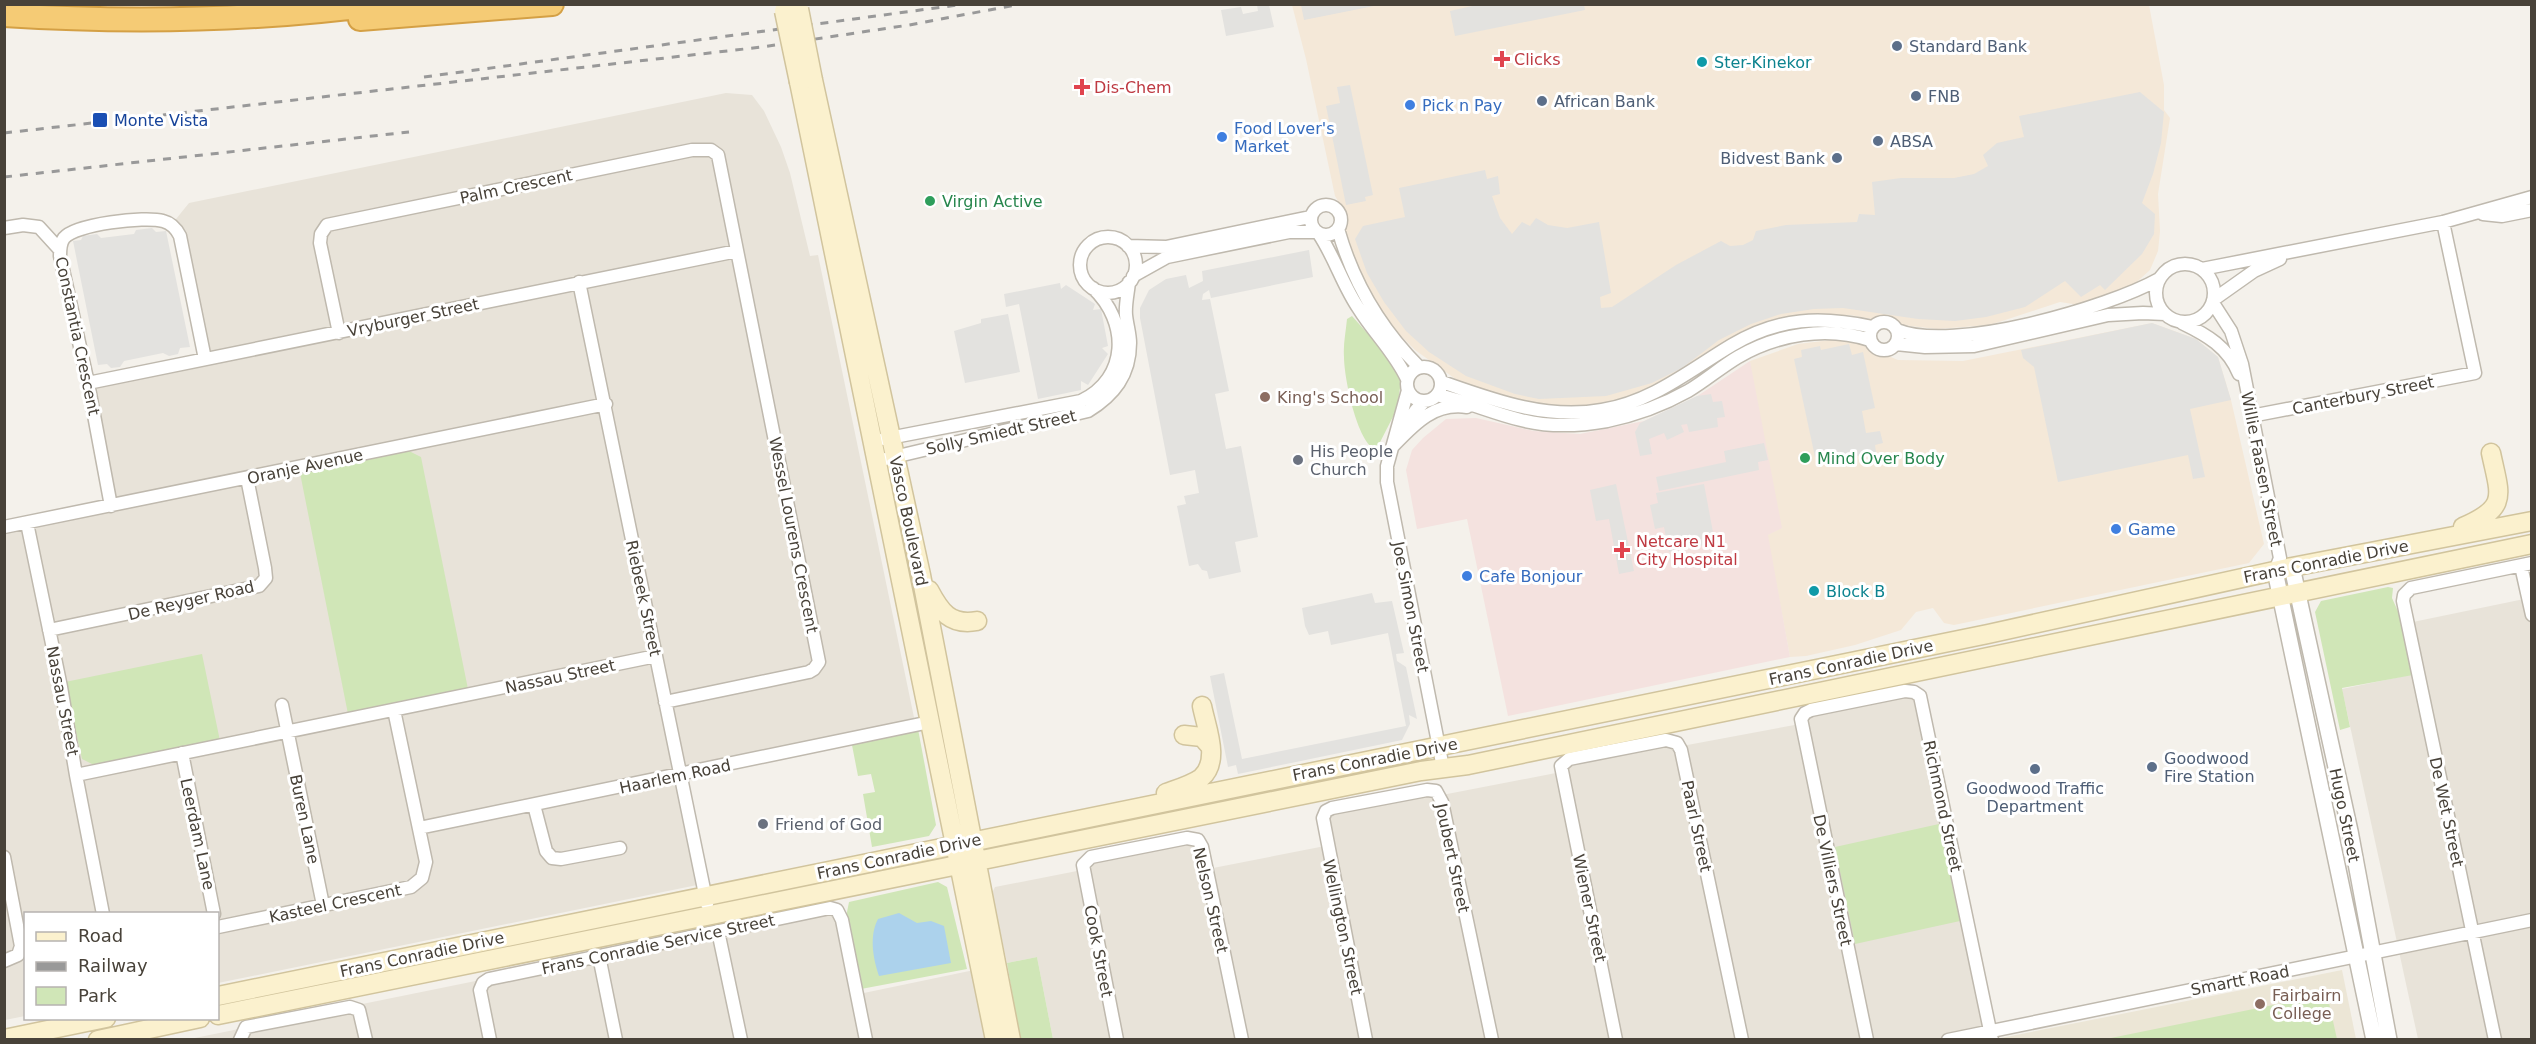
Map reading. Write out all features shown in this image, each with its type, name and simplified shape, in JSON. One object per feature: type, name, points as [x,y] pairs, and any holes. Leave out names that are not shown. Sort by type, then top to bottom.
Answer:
[{"type":"highway","points":[[182,21],[285,15],[380,4]]},
{"type":"highway","points":[[4,15],[273,26],[552,4]]},
{"type":"main road","name":"Vasco Boulevard","points":[[791,7],[886,459],[930,722],[995,1040]]},
{"type":"main road","points":[[2434,540],[2481,519],[2494,508],[2498,492],[2491,453]]},
{"type":"main road","name":"Vasco Boulevard","points":[[886,459],[921,575],[1011,1040]]},
{"type":"main road","name":"Frans Conradie Drive","points":[[219,996],[1988,634],[2282,565],[2532,521]]},
{"type":"main road","name":"Frans Conradie Drive","points":[[219,1015],[710,914],[1489,760],[2532,544]]},
{"type":"main road","points":[[921,575],[945,616],[963,623],[977,621]]},
{"type":"main road","points":[[1129,809],[1199,779],[1206,772],[1211,761],[1202,706]]},
{"type":"main road","points":[[1184,735],[1202,737],[1210,746]]},
{"type":"main road","points":[[4,1039],[96,1020]]},
{"type":"main road","points":[[98,1040],[191,1020]]},
{"type":"street","name":"Palm Crescent","points":[[339,333],[320,243],[321,234],[327,225],[347,220],[703,149],[715,152],[720,162],[737,251]]},
{"type":"street","points":[[2202,269],[2443,222],[2479,214],[2532,197]]},
{"type":"street","points":[[1128,246],[1166,247],[1310,217],[1319,206],[1333,206],[1341,218],[1338,230],[1344,250],[1368,303],[1390,334],[1419,367]]},
{"type":"street","points":[[2479,214],[2502,216],[2532,210]]},
{"type":"street","points":[[1310,217],[1311,225],[1332,254],[1357,308],[1399,362],[1414,398],[1425,401],[1437,395],[1526,421],[1555,425],[1604,421],[1661,405],[1689,391],[1737,358],[1778,340],[1836,332],[1870,340]]},
{"type":"street","name":"Constantia Crescent","points":[[111,506],[60,250],[64,237],[79,228],[151,220],[173,225],[180,236],[205,359]]},
{"type":"street","name":"Canterbury Street","points":[[2251,416],[2475,373],[2443,222]]},
{"type":"street","points":[[4,228],[23,225],[39,227],[60,250]]},
{"type":"street","points":[[1131,279],[1135,260],[1128,246],[1116,238],[1108,237],[1099,238],[1085,248],[1080,267],[1084,280],[1100,291],[1116,291],[1167,257],[1289,232],[1329,234],[1338,230]]},
{"type":"street","name":"Vryburger Street","points":[[88,383],[737,251]]},
{"type":"street","name":"Wessel Lourens Crescent","points":[[665,702],[809,672],[819,662],[737,251]]},
{"type":"street","points":[[2213,301],[2254,271],[2298,251]]},
{"type":"street","points":[[1407,384],[1411,372],[1419,367],[1434,369],[1442,382],[1494,400],[1532,409],[1570,413],[1602,410],[1668,386],[1734,344],[1759,332],[1782,325],[1828,319],[1873,327],[1882,322],[1888,322],[1897,330],[1918,335],[1948,336],[2012,328],[2128,294],[2159,279],[2167,270],[2175,266],[2192,264],[2202,269],[2213,285],[2213,301],[2209,310],[2196,320],[2180,322],[2165,314],[2108,315],[1974,346],[1934,347],[1896,344],[1887,350],[1881,350],[1872,345],[1870,340],[1873,327]]},
{"type":"street","name":"Solly Smiedt Street","points":[[886,459],[1088,411],[1102,403],[1116,390],[1129,362],[1131,341],[1126,314],[1131,279]]},
{"type":"street","points":[[2159,279],[2157,301],[2165,314]]},
{"type":"street","name":"Riebeek Street","points":[[579,282],[710,914]]},
{"type":"street","name":"Solly Smiedt Street","points":[[882,440],[1081,401],[1094,395],[1104,387],[1113,374],[1118,359],[1118,342],[1112,314],[1104,299],[1093,288]]},
{"type":"street","name":"Willie Faasen Street","points":[[2213,301],[2230,331],[2242,364],[2243,379],[2282,565]]},
{"type":"street","name":"Willie Faasen Street","points":[[2180,322],[2214,340],[2230,357],[2243,379]]},
{"type":"street","points":[[1896,344],[1897,330]]},
{"type":"street","points":[[1437,395],[1442,382]]},
{"type":"street","name":"Joe Simon Street","points":[[1407,384],[1387,466],[1389,498],[1443,768]]},
{"type":"street","name":"Joe Simon Street","points":[[1393,447],[1409,419],[1425,401]]},
{"type":"street","name":"Oranje Avenue","points":[[4,527],[606,404]]},
{"type":"street","points":[[1393,447],[1430,412],[1444,407],[1461,406],[1491,411]]},
{"type":"street","name":"De Reyger Road","points":[[49,630],[259,586],[266,578],[265,568],[247,478]]},
{"type":"street","name":"Nassau Street","points":[[27,523],[76,775],[656,656]]},
{"type":"street","points":[[2282,565],[2289,593]]},
{"type":"street","points":[[2526,565],[2532,615]]},
{"type":"street","name":"De Wet Street","points":[[2495,1040],[2403,600],[2404,595],[2411,588],[2526,565]]},
{"type":"street","name":"Hugo Street","points":[[2289,593],[2334,761],[2364,954],[2374,1040]]},
{"type":"street","name":"Hugo Street","points":[[2289,593],[2317,765],[2364,954],[2390,1040]]},
{"type":"street","name":"Richmond Street","points":[[1801,719],[1811,710],[1870,698],[1905,692],[1914,692],[1920,696],[1991,1035]]},
{"type":"street","points":[[282,705],[287,732]]},
{"type":"street","name":"Kasteel Crescent","points":[[219,927],[416,885],[422,878],[426,868],[394,710]]},
{"type":"street","name":"De Villiers Street","points":[[1801,719],[1867,1040]]},
{"type":"street","name":"Haarlem Road","points":[[419,828],[930,722]]},
{"type":"street","name":"Buren Lane","points":[[287,732],[323,905]]},
{"type":"street","name":"Paarl Street","points":[[1563,777],[1562,766],[1569,759],[1666,740],[1680,746],[1742,1040]]},
{"type":"street","name":"Leerdam Lane","points":[[182,753],[214,912]]},
{"type":"street","points":[[2317,765],[2334,761]]},
{"type":"street","points":[[76,775],[103,912]]},
{"type":"street","name":"Wiener Street","points":[[1563,777],[1616,1040]]},
{"type":"street","name":"Joubert Street","points":[[1324,814],[1332,808],[1427,790],[1437,791],[1492,1040]]},
{"type":"street","points":[[534,805],[546,851],[552,858],[561,859],[620,848]]},
{"type":"street","name":"Wellington Street","points":[[1324,814],[1322,825],[1366,1040]]},
{"type":"street","name":"Nelson Street","points":[[1084,863],[1091,857],[1187,838],[1198,840],[1202,847],[1242,1040]]},
{"type":"street","points":[[4,857],[21,946],[18,954],[4,961]]},
{"type":"street","name":"Cook Street","points":[[1084,863],[1083,869],[1117,1040]]},
{"type":"street","name":"Frans Conradie Service Street","points":[[490,1040],[481,994],[483,983],[492,978],[835,909],[842,920],[866,1040]]},
{"type":"street","name":"Smartt Road","points":[[1948,1040],[1991,1035],[2532,920]]},
{"type":"street","points":[[718,931],[741,1040]]},
{"type":"street","points":[[599,956],[616,1040]]},
{"type":"street","points":[[240,1040],[246,1028],[343,1007],[355,1008],[361,1015],[366,1040]]},
{"type":"shaded area","points":[[1301,4],[1379,5],[1304,20]]},
{"type":"shaded area","points":[[1481,4],[1584,5],[1585,10],[1455,36],[1450,11]]},
{"type":"shaded area","points":[[1257,5],[1269,5],[1274,27],[1226,36],[1221,10],[1241,7],[1243,14],[1258,11]]},
{"type":"shaded area","points":[[1292,5],[2149,5],[2164,85],[2164,110],[2170,118],[2158,194],[2160,231],[2158,251],[2150,270],[2129,289],[2079,305],[2060,302],[1990,325],[1937,329],[1850,315],[1802,317],[1782,321],[1661,385],[1621,400],[1593,405],[1538,405],[1478,390],[1454,378],[1415,350],[1393,328],[1370,296],[1352,255],[1335,196]]},
{"type":"shaded area","points":[[1350,85],[1373,195],[1365,197],[1366,201],[1346,205],[1326,106],[1340,103],[1337,87]]},
{"type":"shaded area","points":[[2140,92],[2164,112],[2161,143],[2142,203],[2155,214],[2154,234],[2142,254],[2105,290],[2100,285],[2081,297],[2065,281],[2025,307],[1986,317],[1955,321],[1918,319],[1843,308],[1781,314],[1751,324],[1719,340],[1682,368],[1652,383],[1606,396],[1539,399],[1515,394],[1466,376],[1429,352],[1406,331],[1384,302],[1367,273],[1355,239],[1363,226],[1405,217],[1399,188],[1485,170],[1487,179],[1498,176],[1500,194],[1492,196],[1500,218],[1512,234],[1522,222],[1530,226],[1536,218],[1548,225],[1567,228],[1599,222],[1611,293],[1600,297],[1601,308],[1612,307],[1676,265],[1721,241],[1730,246],[1743,245],[1753,240],[1756,231],[1786,225],[1857,222],[1859,214],[1875,215],[1872,182],[1901,178],[1954,178],[1974,174],[1988,166],[1983,155],[1997,143],[2024,137],[2019,116]]},
{"type":"shaded area","points":[[726,93],[752,95],[764,111],[781,147],[790,173],[810,256],[818,255],[916,727],[680,775],[702,884],[219,983],[219,912],[24,912],[24,1016],[5,1020],[5,525],[110,503],[85,383],[205,358],[172,224],[189,203]]},
{"type":"shaded area","points":[[152,228],[156,232],[166,231],[190,347],[180,348],[178,354],[169,356],[163,353],[124,361],[120,367],[111,368],[107,364],[98,365],[73,241],[81,240],[83,236],[97,234],[101,238],[134,234],[136,230]]},
{"type":"shaded area","points":[[1309,250],[1313,277],[1211,298],[1209,290],[1203,294],[1202,300],[1210,299],[1229,391],[1215,394],[1226,449],[1241,446],[1258,537],[1235,542],[1241,572],[1209,579],[1207,571],[1202,570],[1198,564],[1189,566],[1177,506],[1186,504],[1184,496],[1199,493],[1195,470],[1170,475],[1140,308],[1149,290],[1166,279],[1186,275],[1189,288],[1203,281],[1202,271]]},
{"type":"shaded area","points":[[1060,283],[1061,289],[1066,285],[1095,304],[1093,310],[1101,309],[1108,346],[1102,348],[1108,354],[1088,385],[1081,381],[1081,390],[1038,399],[1019,304],[1006,307],[1004,294]]},
{"type":"shaded area","points":[[1008,314],[1020,372],[965,383],[954,331],[981,323],[981,319]]},
{"type":"shaded area","points":[[2152,323],[2196,339],[2218,357],[2231,400],[2264,544],[2249,563],[1954,625],[1944,623],[1933,608],[1916,612],[1901,630],[1855,645],[1806,656],[1790,657],[1767,535],[1750,361],[1798,344],[1831,340],[1858,343],[1898,360],[1963,361]]},
{"type":"shaded area","points":[[2152,323],[2196,339],[2218,357],[2231,400],[2190,409],[2205,477],[2193,479],[2188,455],[2058,482],[2034,367],[2023,358],[2021,350]]},
{"type":"shaded area","points":[[1849,344],[1852,355],[1863,352],[1875,408],[1862,411],[1866,433],[1880,431],[1883,443],[1875,445],[1876,452],[1824,463],[1823,455],[1815,457],[1794,359],[1802,357],[1801,350],[1820,346],[1821,350]]},
{"type":"shaded area","name":"Netcare N1 City Hospital","points":[[1750,361],[1782,528],[1768,535],[1790,657],[1508,716],[1467,519],[1417,529],[1406,470],[1412,450],[1446,419],[1476,418],[1534,431],[1580,434],[1644,421],[1696,397]]},
{"type":"shaded area","points":[[1711,394],[1713,402],[1722,401],[1725,417],[1717,418],[1718,427],[1689,432],[1687,424],[1681,425],[1684,432],[1667,440],[1664,433],[1649,439],[1652,454],[1640,456],[1635,432],[1640,423],[1697,396]]},
{"type":"shaded area","points":[[1764,443],[1768,460],[1758,462],[1759,470],[1659,491],[1656,477],[1726,462],[1724,451]]},
{"type":"shaded area","points":[[1616,484],[1634,571],[1619,574],[1609,519],[1596,521],[1590,490]]},
{"type":"shaded area","points":[[1704,484],[1715,543],[1669,552],[1664,527],[1655,529],[1650,505],[1658,503],[1656,493]]},
{"type":"shaded area","points":[[1372,593],[1375,603],[1392,601],[1404,653],[1396,654],[1397,661],[1406,667],[1417,719],[1409,715],[1410,724],[1402,740],[1238,774],[1236,765],[1228,767],[1210,676],[1224,673],[1242,759],[1406,726],[1388,633],[1331,645],[1328,631],[1309,635],[1305,626],[1302,608]]},
{"type":"shaded area","points":[[2529,598],[2532,610],[2531,1039],[2418,1039],[2342,689],[2419,673],[2408,623]]},
{"type":"shaded area","points":[[1914,691],[1992,1039],[1053,1039],[1037,957],[1007,963],[992,893],[995,887],[1082,870],[1082,865],[1193,837],[1208,869],[1325,846],[1323,814],[1427,788],[1442,795],[1561,772],[1561,765],[1666,739],[1682,746],[1800,724],[1802,716]]},
{"type":"shaded area","points":[[836,908],[859,994],[979,969],[994,1040],[185,1040]]},
{"type":"shaded area","name":"Fairbairn College","points":[[2342,970],[2356,1039],[2001,1038]]},
{"type":"green space","points":[[1352,316],[1391,360],[1401,381],[1397,409],[1376,450],[1369,445],[1363,435],[1346,379],[1344,342],[1347,319]]},
{"type":"green space","points":[[409,451],[421,457],[468,689],[348,714],[300,473]]},
{"type":"green space","points":[[2388,587],[2393,588],[2392,598],[2400,616],[2413,675],[2342,688],[2350,727],[2340,730],[2315,612],[2321,601]]},
{"type":"green space","points":[[202,654],[220,741],[94,765],[82,759],[65,682]]},
{"type":"green space","points":[[918,729],[936,825],[929,836],[872,847],[863,794],[875,792],[871,774],[858,776],[851,740]]},
{"type":"green space","points":[[1939,824],[1960,921],[1855,944],[1835,847]]},
{"type":"green space","points":[[938,882],[947,887],[967,969],[861,989],[846,917],[849,902]]},
{"type":"green space","points":[[1037,957],[1053,1039],[1020,1039],[1007,963]]},
{"type":"green space","points":[[2327,994],[2337,1039],[2106,1039]]},
{"type":"water","points":[[899,913],[917,923],[931,921],[944,926],[951,963],[879,976],[873,947],[875,926],[878,919]]},
{"type":"railway","points":[[424,77],[965,4]]},
{"type":"railway","points":[[4,133],[762,47],[909,25],[1021,4]]},
{"type":"railway","points":[[4,177],[409,132]]},
{"type":"place","name":"Standard Bank","points":[[1897,46]]},
{"type":"place","name":"Clicks","points":[[1502,59]]},
{"type":"place","name":"Ster-Kinekor","points":[[1702,62]]},
{"type":"place","name":"Dis-Chem","points":[[1082,87]]},
{"type":"place","name":"FNB","points":[[1916,96]]},
{"type":"place","name":"African Bank","points":[[1542,101]]},
{"type":"place","name":"Pick n Pay","points":[[1410,105]]},
{"type":"place","name":"Monte Vista","points":[[100,120]]},
{"type":"place","name":"Food Lover's Market","points":[[1222,137]]},
{"type":"place","name":"ABSA","points":[[1878,141]]},
{"type":"place","name":"Bidvest Bank","points":[[1837,158]]},
{"type":"place","name":"Virgin Active","points":[[930,201]]},
{"type":"place","name":"King's School","points":[[1265,397]]},
{"type":"place","name":"Mind Over Body","points":[[1805,458]]},
{"type":"place","name":"His People Church","points":[[1298,460]]},
{"type":"place","name":"Game","points":[[2116,529]]},
{"type":"place","name":"Netcare N1 City Hospital","points":[[1622,550]]},
{"type":"place","name":"Cafe Bonjour","points":[[1467,576]]},
{"type":"place","name":"Block B","points":[[1814,591]]},
{"type":"place","name":"Goodwood Fire Station","points":[[2152,767]]},
{"type":"place","name":"Goodwood Traffic Department","points":[[2035,769]]},
{"type":"place","name":"Friend of God","points":[[763,824]]},
{"type":"place","name":"Fairbairn College","points":[[2260,1004]]}]
